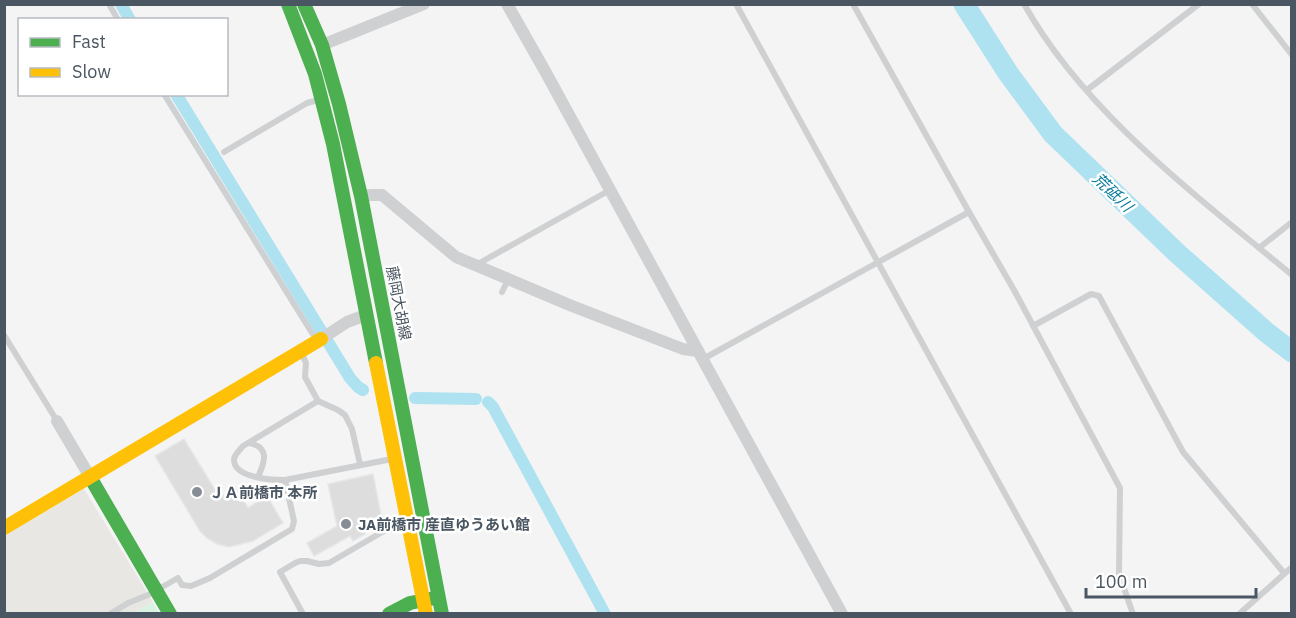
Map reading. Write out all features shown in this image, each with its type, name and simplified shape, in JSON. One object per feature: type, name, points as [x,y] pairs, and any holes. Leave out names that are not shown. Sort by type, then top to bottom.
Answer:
[{"type":"main road","points":[[288,4],[307,51],[322,99],[425,607]]},
{"type":"main road","name":"藤岡大胡線","points":[[304,4],[322,45],[361,196],[442,614]]},
{"type":"main road","points":[[4,528],[322,338]]},
{"type":"main road","points":[[90,477],[170,614]]},
{"type":"main road","points":[[389,614],[410,603],[425,607],[439,598]]},
{"type":"street","points":[[322,45],[424,4]]},
{"type":"street","points":[[507,4],[842,614]]},
{"type":"street","points":[[361,196],[382,195],[456,257],[701,355]]},
{"type":"street","points":[[322,338],[347,322],[366,315]]},
{"type":"street","points":[[57,421],[90,477]]},
{"type":"lane","points":[[109,4],[117,18]]},
{"type":"lane","points":[[736,4],[1071,614]]},
{"type":"lane","points":[[853,4],[1014,290],[1119,488],[1119,574],[1133,614]]},
{"type":"lane","points":[[1024,4],[1064,62],[1118,124],[1211,208],[1292,275]]},
{"type":"lane","points":[[1087,90],[1199,4]]},
{"type":"lane","points":[[1252,4],[1292,55]]},
{"type":"lane","points":[[165,96],[312,333],[322,338]]},
{"type":"lane","points":[[224,152],[307,104],[322,99]]},
{"type":"lane","points":[[476,266],[610,190]]},
{"type":"lane","points":[[701,355],[878,263],[969,212]]},
{"type":"lane","points":[[1259,248],[1292,222]]},
{"type":"lane","points":[[502,292],[508,279]]},
{"type":"lane","points":[[1033,326],[1091,294],[1099,296],[1183,452],[1284,573]]},
{"type":"lane","points":[[4,335],[57,421]]},
{"type":"lane","points":[[300,351],[306,363],[305,377],[318,401],[345,415],[352,429],[360,464]]},
{"type":"lane","points":[[318,401],[243,446],[234,460],[241,471],[272,480],[285,480],[395,458]]},
{"type":"lane","points":[[248,443],[263,450],[265,458],[258,477]]},
{"type":"lane","points":[[110,614],[178,578],[182,585],[191,586],[210,578],[292,529],[294,520],[285,480]]},
{"type":"lane","points":[[303,614],[280,572],[300,561],[329,563],[384,531],[409,526]]},
{"type":"lane","points":[[1239,614],[1292,567]]},
{"type":"shaded area","points":[[84,489],[153,602],[134,613],[5,613],[4,536]]},
{"type":"green space","points":[[153,602],[159,613],[134,613]]},
{"type":"building","name":"ＪＡ前橋市 本所","points":[[184,439],[220,498],[236,488],[248,508],[267,496],[283,523],[253,541],[229,547],[207,538],[200,531],[155,456]]},
{"type":"building","points":[[373,474],[382,520],[360,525],[365,534],[353,541],[350,536],[314,556],[307,543],[337,526],[328,484]]},
{"type":"waterway","points":[[121,4],[129,18]]},
{"type":"waterway","name":"荒砥川","points":[[964,4],[1008,73],[1053,134],[1178,254],[1292,352]]},
{"type":"waterway","points":[[177,96],[350,378],[363,390]]},
{"type":"waterway","points":[[415,398],[476,399]]},
{"type":"waterway","points":[[488,402],[493,407],[605,614]]},
{"type":"traffic: fast","points":[[288,4],[315,74],[333,144],[376,363]]},
{"type":"traffic: fast","points":[[304,4],[322,45],[361,196],[442,614]]},
{"type":"traffic: fast","points":[[90,477],[170,614]]},
{"type":"traffic: fast","points":[[389,614],[410,603],[435,598]]},
{"type":"traffic: slow","points":[[4,528],[321,339]]},
{"type":"traffic: slow","points":[[376,363],[426,614]]},
{"type":"place","name":"ＪＡ前橋市 本所","points":[[197,492]]},
{"type":"place","name":"JA前橋市 産直ゆうあい館","points":[[346,524]]}]
